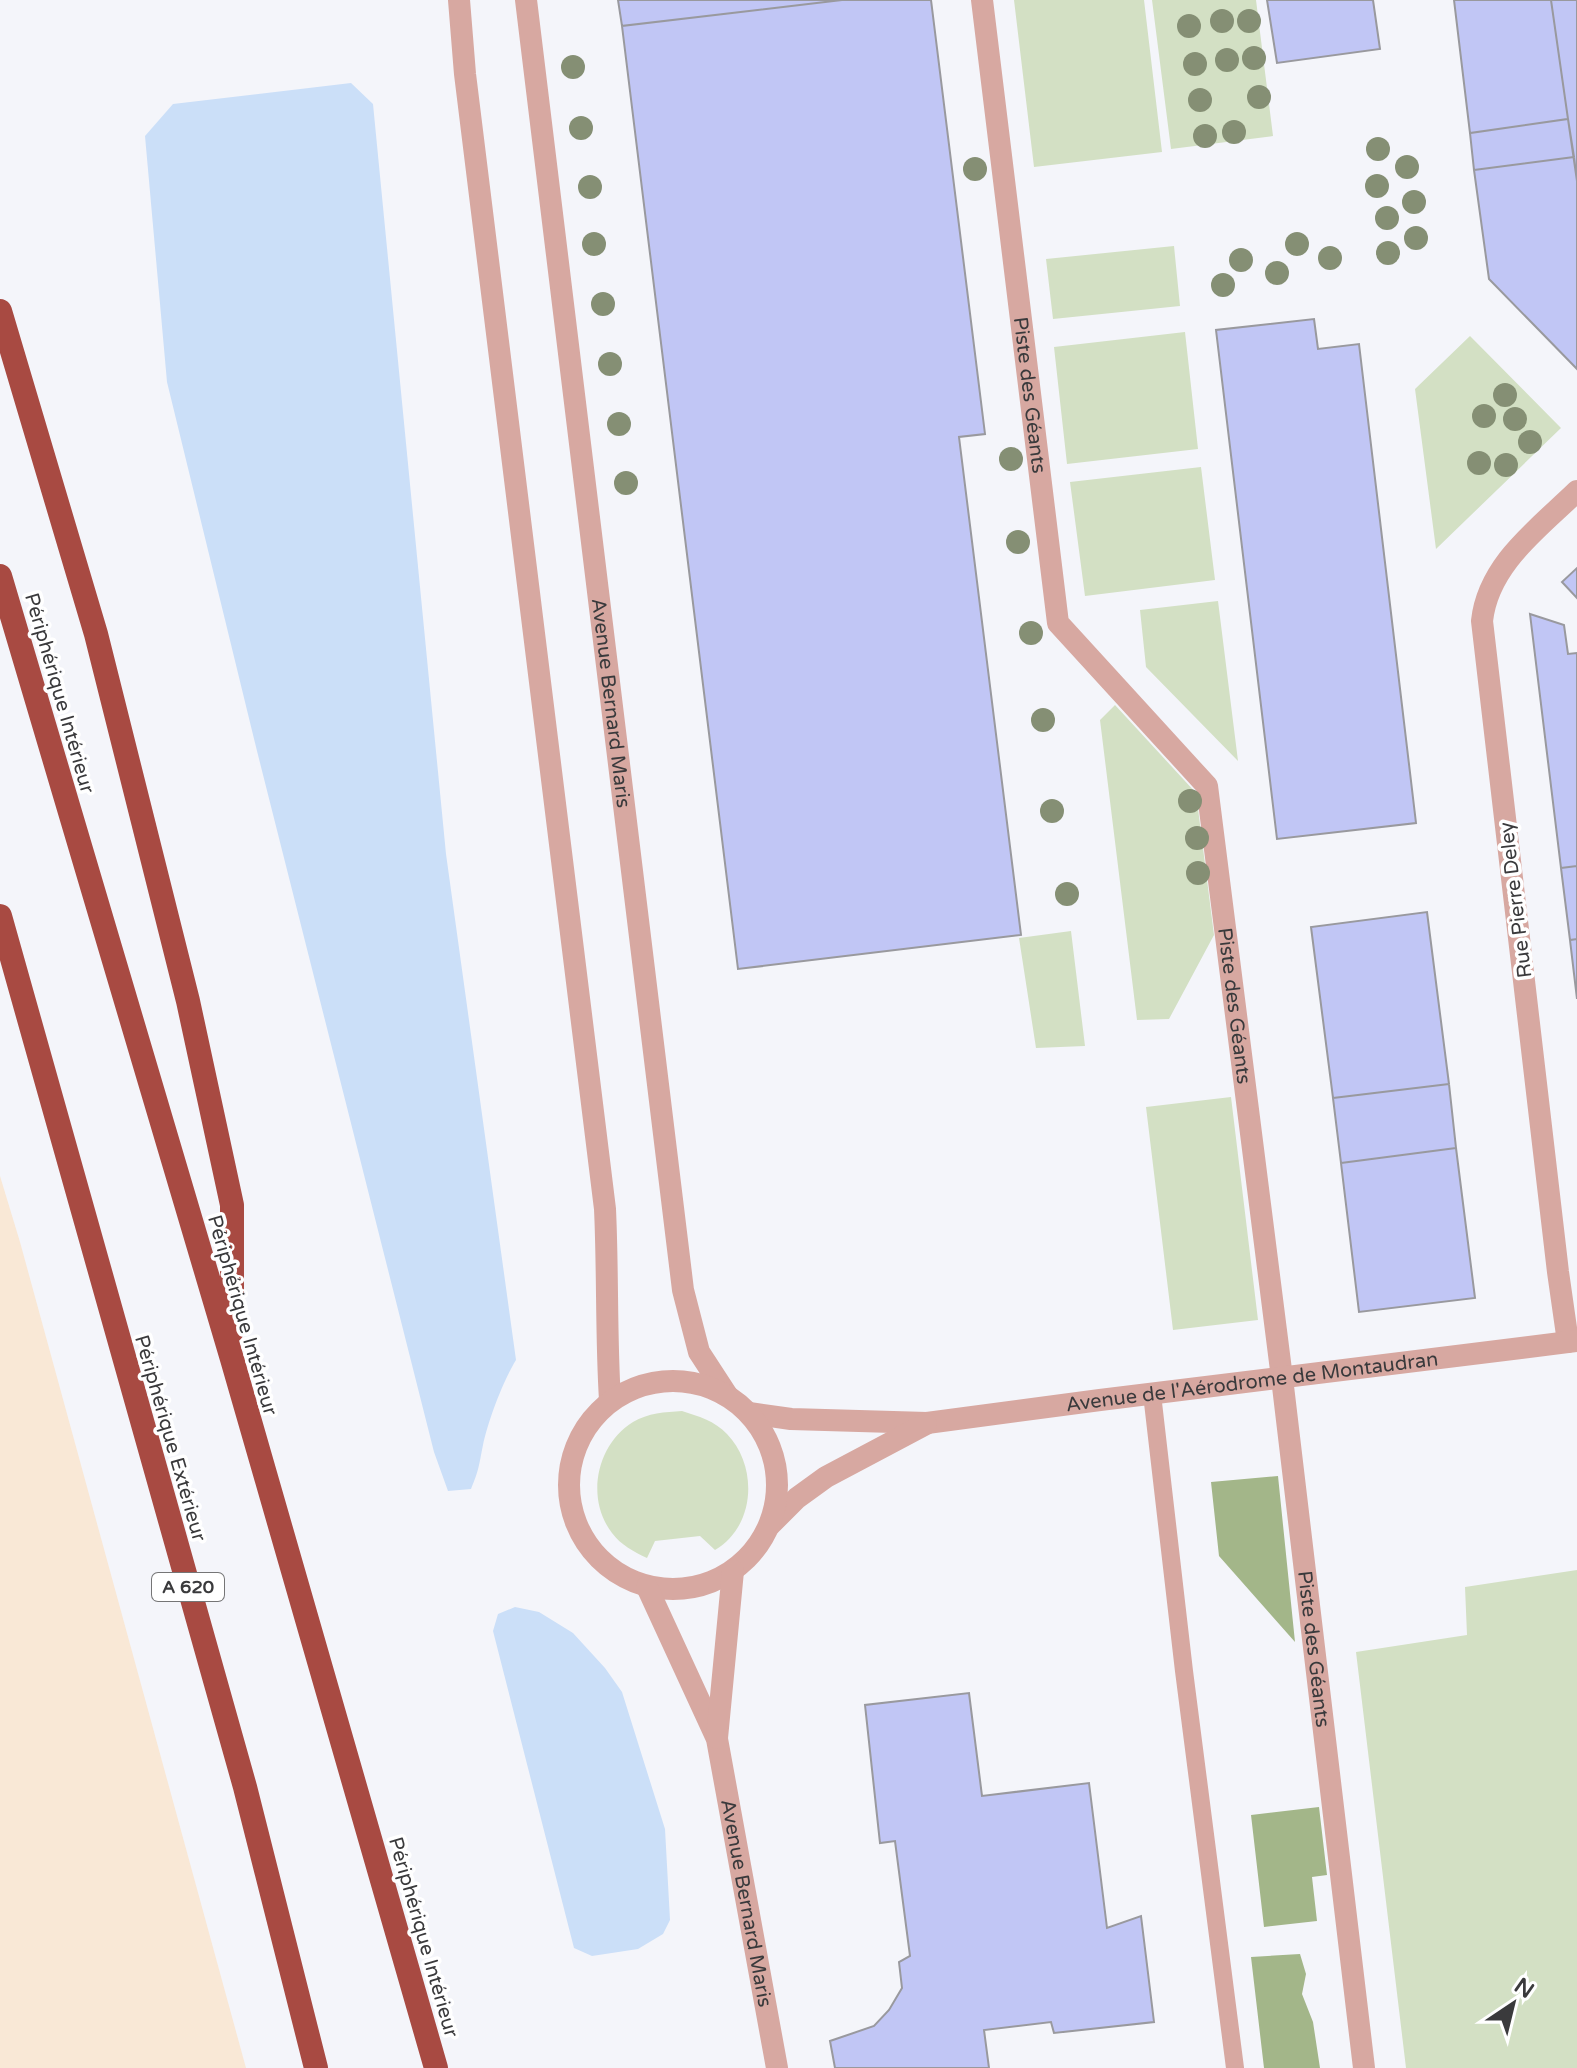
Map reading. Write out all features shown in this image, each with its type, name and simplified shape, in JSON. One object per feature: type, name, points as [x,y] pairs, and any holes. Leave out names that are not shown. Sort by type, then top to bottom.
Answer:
[{"type":"highway","points":[[0,296],[11,344]]},
{"type":"highway","points":[[0,311],[96,634],[188,1001],[232,1205],[232,1359]]},
{"type":"highway","name":"Périphérique Intérieur","points":[[0,576],[232,1359],[436,2068]]},
{"type":"highway","name":"Périphérique Extérieur","points":[[0,916],[245,1787],[316,2068]]},
{"type":"street","points":[[459,0],[467,90],[605,1209],[610,1400]]},
{"type":"street","name":"Avenue Bernard Maris","points":[[526,0],[683,1290],[699,1352],[727,1395]]},
{"type":"street","name":"Piste des Géants","points":[[982,0],[1058,623],[1207,786],[1282,1378],[1364,2068]]},
{"type":"street","name":"Rue Pierre Deley","points":[[1573,1342],[1558,1272],[1482,621],[1491,585],[1505,564],[1577,491]]},
{"type":"street","name":"Avenue de l'Aérodrome de Montaudran","points":[[749,1413],[791,1419],[927,1423],[1573,1342]]},
{"type":"street","points":[[667,1380],[698,1383],[727,1395],[749,1413],[767,1438],[776,1466],[777,1496],[770,1525],[755,1550],[733,1571],[713,1582],[669,1590],[647,1587],[620,1576],[596,1557],[579,1534],[569,1505],[568,1476],[574,1447],[589,1421],[610,1400],[637,1386],[667,1380]]},
{"type":"street","name":"Avenue de l'Aérodrome de Montaudran","points":[[770,1525],[797,1498],[826,1477],[927,1423]]},
{"type":"street","name":"Avenue Bernard Maris","points":[[717,1739],[733,1571]]},
{"type":"street","name":"Avenue Bernard Maris","points":[[647,1587],[717,1739],[777,2068]]},
{"type":"lane","points":[[1152,1394],[1235,2068]]},
{"type":"shaded area","points":[[0,1176],[20,1242],[246,2068],[0,2068]]},
{"type":"green space","points":[[1014,0],[1144,0],[1162,152],[1034,167]]},
{"type":"green space","points":[[1152,0],[1256,0],[1273,136],[1171,149]]},
{"type":"green space","points":[[1174,246],[1180,306],[1053,319],[1046,259]]},
{"type":"green space","points":[[1185,332],[1198,449],[1067,464],[1054,347]]},
{"type":"green space","points":[[1470,336],[1561,428],[1436,549],[1415,389]]},
{"type":"green space","points":[[1201,467],[1215,580],[1085,596],[1070,482]]},
{"type":"green space","points":[[1218,601],[1238,761],[1146,667],[1140,610]]},
{"type":"green space","points":[[1115,705],[1196,793],[1214,935],[1169,1019],[1137,1020],[1100,720]]},
{"type":"green space","points":[[1071,931],[1085,1046],[1036,1048],[1019,938]]},
{"type":"green space","points":[[1231,1097],[1258,1320],[1173,1330],[1146,1107]]},
{"type":"green space","points":[[682,1411],[717,1426],[737,1447],[748,1478],[745,1511],[729,1539],[715,1550],[700,1536],[655,1541],[647,1558],[619,1541],[604,1519],[597,1488],[599,1473],[611,1444],[633,1422],[651,1415]]},
{"type":"green space","points":[[1278,1476],[1295,1642],[1219,1556],[1211,1482]]},
{"type":"green space","points":[[1577,1570],[1577,2068],[1406,2068],[1356,1652],[1467,1635],[1465,1587]]},
{"type":"green space","points":[[1319,1807],[1327,1875],[1312,1877],[1317,1921],[1264,1927],[1251,1815]]},
{"type":"green space","points":[[1300,1954],[1306,1974],[1302,1994],[1313,2022],[1320,2068],[1264,2068],[1251,1957]]},
{"type":"water","points":[[351,83],[373,104],[446,854],[516,1360],[492,1413],[471,1489],[448,1491],[434,1452],[167,382],[145,136],[173,104]]},
{"type":"water","points":[[515,1607],[539,1612],[573,1633],[622,1692],[665,1829],[670,1920],[663,1934],[638,1949],[592,1956],[574,1948],[493,1631],[498,1614]]},
{"type":"building","points":[[618,0],[842,0],[622,26]]},
{"type":"building","points":[[842,0],[931,0],[985,434],[959,437],[1021,935],[738,969],[622,26]]},
{"type":"building","points":[[1267,0],[1373,0],[1380,49],[1277,63]]},
{"type":"building","points":[[1454,0],[1551,0],[1568,119],[1470,133]]},
{"type":"building","points":[[1551,0],[1577,0],[1577,181],[1568,119]]},
{"type":"building","points":[[1568,119],[1574,157],[1474,170],[1470,133]]},
{"type":"building","points":[[1574,157],[1577,181],[1577,369],[1489,279],[1474,170]]},
{"type":"building","points":[[1314,319],[1318,349],[1359,344],[1416,823],[1277,839],[1216,330]]},
{"type":"building","points":[[1577,568],[1577,598],[1562,582]]},
{"type":"building","points":[[1530,614],[1564,625],[1568,654],[1577,653],[1577,866],[1561,868]]},
{"type":"building","points":[[1577,866],[1577,939],[1570,940],[1561,868]]},
{"type":"building","points":[[1427,912],[1449,1084],[1333,1098],[1311,927]]},
{"type":"building","points":[[1577,939],[1577,999],[1570,940]]},
{"type":"building","points":[[1449,1084],[1456,1148],[1341,1163],[1333,1098]]},
{"type":"building","points":[[1456,1148],[1475,1298],[1359,1312],[1341,1163]]},
{"type":"building","points":[[969,1693],[982,1796],[1089,1783],[1107,1928],[1141,1916],[1154,2022],[1054,2033],[1051,2022],[984,2030],[989,2068],[835,2068],[830,2041],[874,2026],[889,2010],[902,1988],[899,1962],[910,1956],[895,1841],[880,1843],[865,1705]]}]
